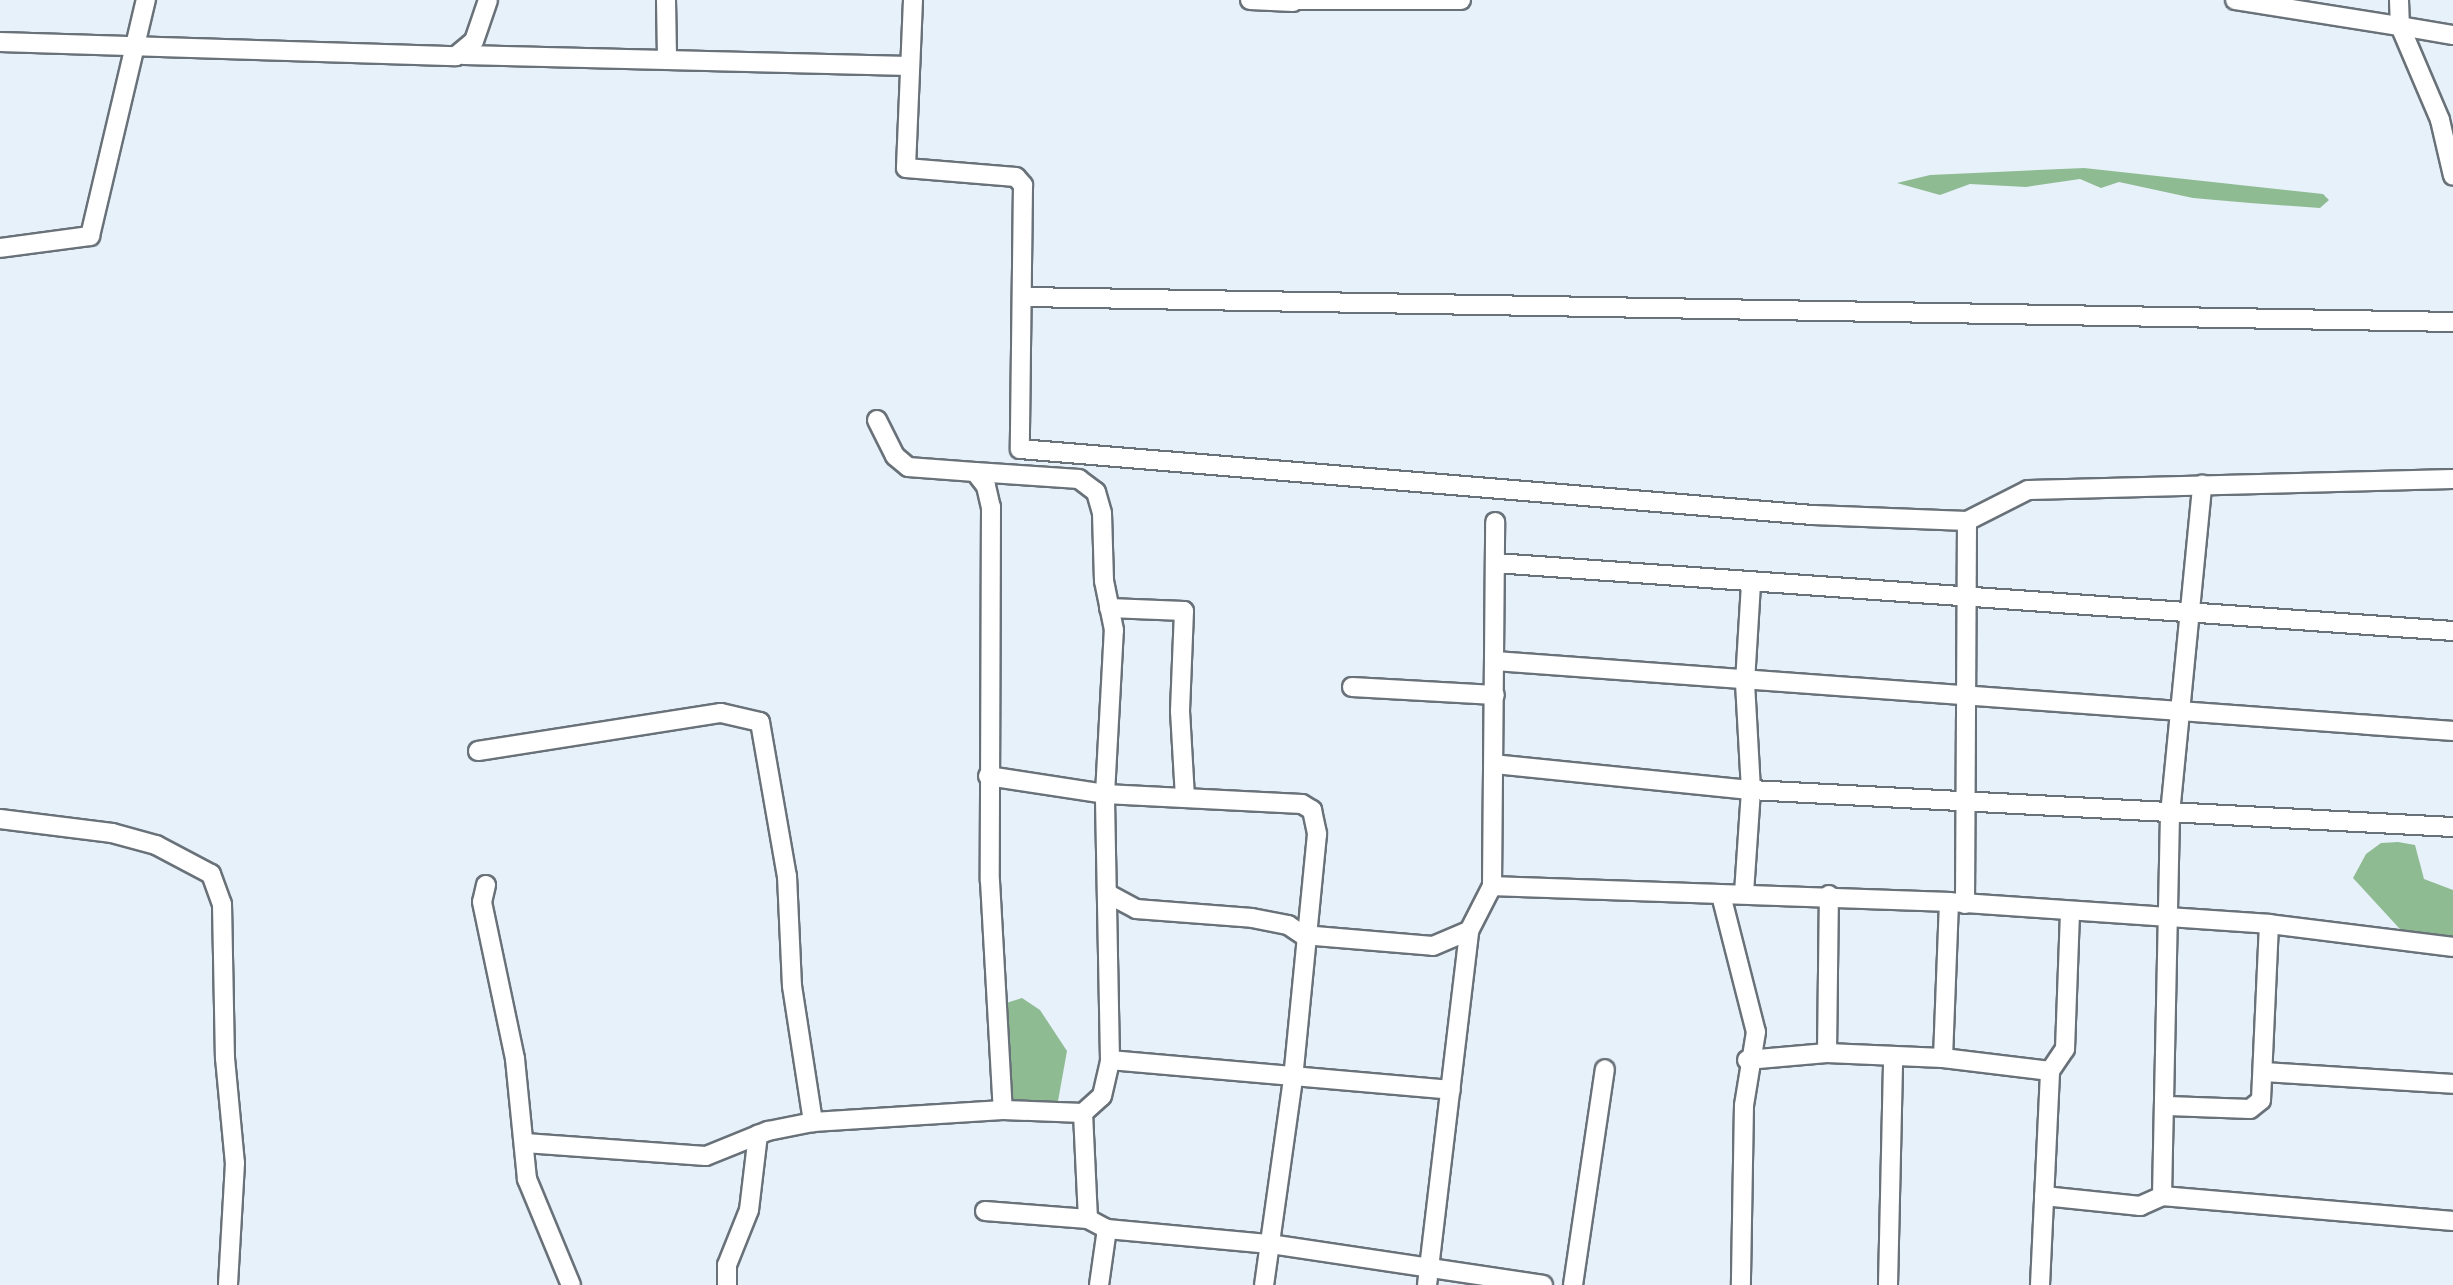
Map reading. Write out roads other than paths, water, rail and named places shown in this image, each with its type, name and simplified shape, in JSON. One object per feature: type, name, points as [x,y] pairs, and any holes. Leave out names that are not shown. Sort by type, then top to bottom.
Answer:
[{"type":"street","points":[[0,248],[90,236],[146,0]]},
{"type":"street","points":[[463,55],[488,0]]},
{"type":"street","points":[[666,0],[667,60]]},
{"type":"street","points":[[913,0],[906,168],[1020,180],[1024,297],[1018,475]]},
{"type":"street","points":[[1250,0],[1461,0]]},
{"type":"street","points":[[2235,0],[2453,35]]},
{"type":"street","points":[[2399,0],[2400,26],[2440,120],[2453,176]]},
{"type":"street","points":[[0,42],[910,66]]},
{"type":"street","points":[[1024,297],[2453,322]]},
{"type":"street","points":[[877,420],[895,456],[908,467],[1079,479],[1096,492],[1102,513],[1109,608],[1114,630],[1105,794],[1110,895],[1110,1060],[1107,1088],[1083,1113],[1088,1219]]},
{"type":"street","points":[[1020,449],[1797,514],[1967,521],[2028,490],[2453,479]]},
{"type":"street","points":[[975,472],[986,486],[991,507],[988,776],[1003,1110]]},
{"type":"street","points":[[2162,1196],[2168,1106],[2170,814],[2186,611],[2202,485]]},
{"type":"street","points":[[1943,1058],[1965,803],[1967,521]]},
{"type":"street","points":[[1427,1278],[1469,931],[1492,886],[1495,522]]},
{"type":"street","points":[[1495,563],[2453,631]]},
{"type":"street","points":[[1744,893],[1751,790],[1745,682],[1751,583]]},
{"type":"street","points":[[1109,608],[1184,611],[1180,711],[1185,798]]},
{"type":"street","points":[[1495,661],[1745,682],[2453,731]]},
{"type":"street","points":[[1352,687],[1495,695]]},
{"type":"street","points":[[478,751],[721,713],[760,722],[787,876],[792,986],[813,1122]]},
{"type":"street","points":[[1494,764],[1751,790],[2453,827]]},
{"type":"street","points":[[988,776],[1105,794],[1302,804],[1312,810],[1318,821],[1303,935],[1293,1079],[1264,1285]]},
{"type":"street","points":[[0,819],[112,833],[156,845],[211,874],[222,904],[225,1058],[235,1163],[228,1285]]},
{"type":"street","points":[[486,885],[482,902],[515,1059],[527,1179],[571,1285]]},
{"type":"street","points":[[1492,886],[1721,895],[1829,895],[1957,903],[2269,924],[2453,947]]},
{"type":"street","points":[[1110,895],[1136,909],[1252,918],[1288,925],[1303,935],[1433,946],[1469,931]]},
{"type":"street","points":[[1721,895],[1756,1032],[1747,1060],[1741,1285]]},
{"type":"street","points":[[1827,1053],[1829,895]]},
{"type":"street","points":[[2040,1285],[2050,1071],[2065,1049],[2070,913]]},
{"type":"street","points":[[2168,1106],[2250,1109],[2261,1100],[2269,924]]},
{"type":"street","points":[[1433,946],[1465,967]]},
{"type":"street","points":[[1747,1060],[1827,1053],[1943,1058],[2050,1071]]},
{"type":"street","points":[[1888,1285],[1893,1057]]},
{"type":"street","points":[[1110,1060],[1293,1079],[1451,1090]]},
{"type":"street","points":[[1573,1285],[1605,1069]]},
{"type":"street","points":[[2264,1072],[2453,1084]]},
{"type":"street","points":[[525,1143],[625,1148],[681,1158],[706,1156],[758,1135],[813,1122],[1003,1110],[1083,1113]]},
{"type":"street","points":[[727,1285],[729,1257],[749,1210],[758,1135]]},
{"type":"street","points":[[2044,1196],[2140,1206],[2162,1196],[2453,1221]]},
{"type":"street","points":[[985,1211],[1088,1219],[1107,1229],[1270,1244],[1427,1278],[1543,1285]]},
{"type":"street","points":[[1099,1285],[1107,1229]]}]
